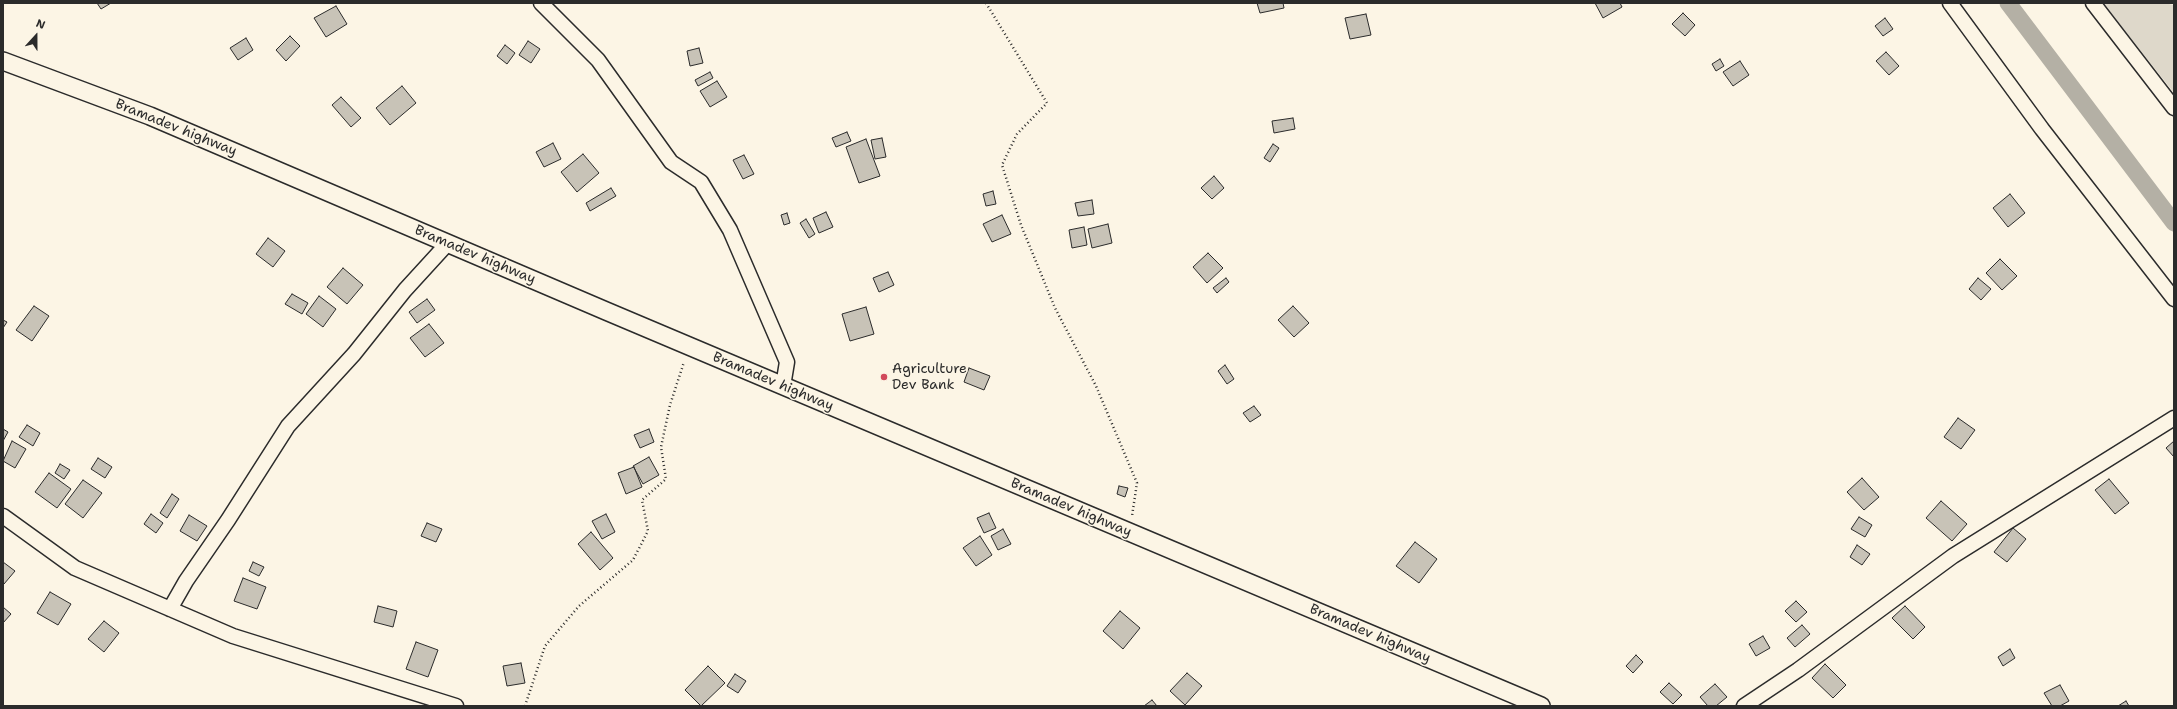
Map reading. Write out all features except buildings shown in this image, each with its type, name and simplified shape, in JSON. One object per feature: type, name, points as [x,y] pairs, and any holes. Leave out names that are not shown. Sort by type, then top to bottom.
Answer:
[{"type":"street","points":[[540,3],[598,60],[671,162],[701,182],[730,230],[787,362],[783,386]]},
{"type":"street","points":[[1950,3],[2042,129],[2174,299]]},
{"type":"street","points":[[2093,3],[2174,108]]},
{"type":"street","name":"Bramadev highway","points":[[3,61],[150,116],[689,347],[1541,706]]},
{"type":"street","points":[[170,609],[186,581],[228,520],[288,426],[354,354],[405,290],[448,243]]},
{"type":"street","points":[[1744,706],[1798,670],[1953,556],[2174,418]]},
{"type":"street","points":[[3,516],[75,568],[233,636],[456,706]]},
{"type":"path","points":[[986,3],[1047,103],[1017,134],[1002,165],[1021,225],[1055,308],[1096,386],[1137,483],[1129,532]]},
{"type":"path","points":[[525,706],[545,646],[579,606],[633,560],[648,531],[642,500],[666,479],[661,447],[670,404],[689,347]]},
{"type":"shaded area","points":[[2103,3],[2164,3],[2174,5],[2174,93]]},
{"type":"waterway","points":[[2008,3],[2174,223]]},
{"type":"place","name":"Agriculture Dev Bank","points":[[884,377]]}]
